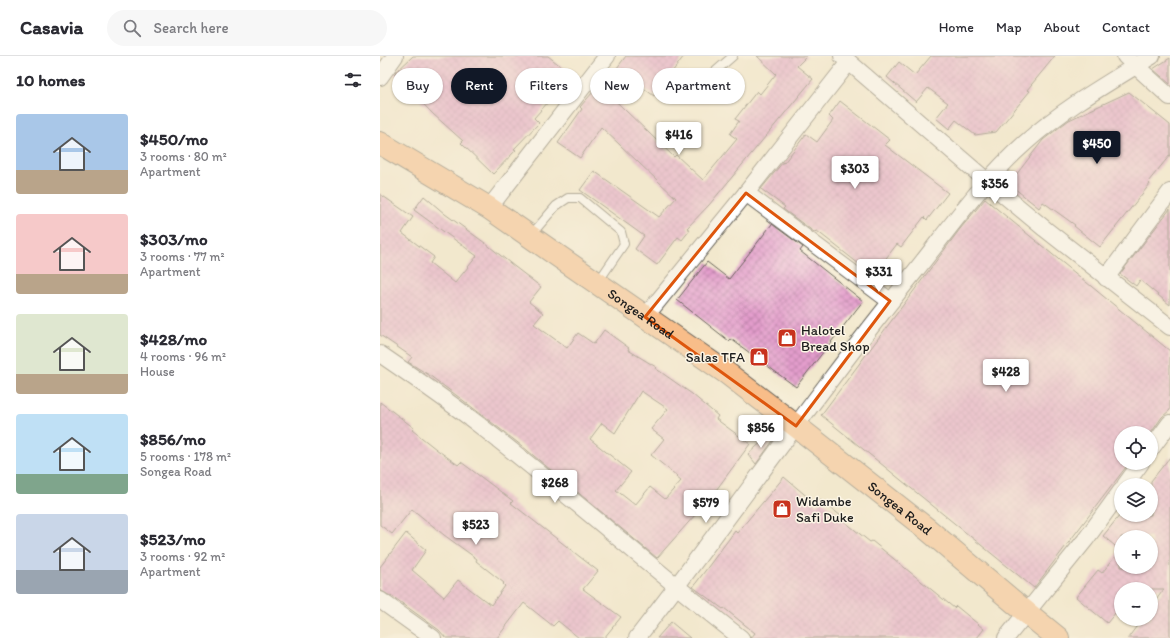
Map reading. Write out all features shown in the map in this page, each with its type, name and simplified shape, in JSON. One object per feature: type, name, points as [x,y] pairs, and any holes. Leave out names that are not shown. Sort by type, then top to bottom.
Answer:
[{"type":"highway","name":"Songea Road","points":[[380,143],[489,208],[728,374],[927,529],[1058,638]]},
{"type":"street","points":[[380,77],[395,56]]},
{"type":"street","points":[[489,208],[607,56]]},
{"type":"street","points":[[637,638],[890,301],[987,181],[1025,143],[1053,119],[1083,98],[1130,61],[1152,56]]},
{"type":"street","points":[[645,317],[746,193],[846,59],[987,181],[1106,278],[1170,327]]},
{"type":"street","points":[[1130,61],[1170,97]]},
{"type":"street","points":[[1106,278],[1170,192]]},
{"type":"street","points":[[746,193],[890,301]]},
{"type":"street","points":[[380,354],[483,428],[676,587],[741,638]]},
{"type":"street","points":[[1158,439],[1170,423]]},
{"type":"street","points":[[1006,638],[1086,539],[1114,501]]},
{"type":"street","points":[[380,600],[433,638]]},
{"type":"lane","points":[[719,68],[733,56]]},
{"type":"lane","points":[[530,236],[556,206],[568,198],[580,198],[621,232],[624,244],[598,283]]},
{"type":"highlighted area","points":[[746,193],[890,301],[796,426],[645,317]]},
{"type":"building","points":[[413,56],[548,56],[563,68],[515,68],[515,104],[546,104],[534,118],[539,123],[493,174],[461,143],[463,141],[423,104],[443,104],[443,68],[400,68]]},
{"type":"building","points":[[626,56],[684,56],[675,68],[652,68],[652,94],[644,88],[644,68],[617,68]]},
{"type":"building","points":[[757,56],[807,56],[797,66],[813,79],[709,205],[687,228],[690,230],[682,240],[678,237],[657,265],[635,249],[644,236],[580,190],[594,171],[659,217],[676,198],[601,127],[580,158],[558,143],[582,109],[580,107],[590,95],[590,104],[619,104],[674,157],[676,155],[703,180],[737,139],[730,134],[739,121],[735,119],[757,91],[760,94],[776,74]]},
{"type":"building","points":[[931,56],[1055,56],[1027,90],[1030,91],[996,132],[975,135],[956,120],[949,129],[936,118],[948,103],[928,88],[916,102],[887,77],[899,62],[915,75]]},
{"type":"building","points":[[1170,58],[1170,84],[1153,69]]},
{"type":"building","points":[[1129,92],[1170,125],[1170,155],[1148,182],[1150,184],[1100,247],[1074,226],[1075,225],[1043,202],[1039,208],[1009,184],[1043,140],[1061,126],[1069,120]]},
{"type":"building","points":[[840,101],[890,140],[885,145],[948,193],[927,220],[924,217],[901,247],[897,244],[873,275],[817,231],[814,232],[783,209],[785,207],[761,189],[783,162],[784,163],[806,134],[817,142],[833,120],[829,116]]},
{"type":"building","points":[[380,194],[413,217],[402,233],[434,257],[430,263],[455,283],[477,256],[414,210],[424,196],[445,214],[541,287],[529,302],[543,313],[534,324],[567,348],[578,333],[594,344],[604,330],[629,348],[628,350],[656,367],[655,368],[692,394],[718,416],[716,419],[750,444],[711,497],[657,558],[522,446],[429,375],[408,362],[412,357],[380,335]],"holes":[[[641,391],[668,409],[651,429],[664,439],[651,455],[681,481],[665,499],[650,487],[635,505],[616,490],[631,472],[590,439],[602,423],[615,433]]]},
{"type":"building","points":[[985,199],[1170,351],[1170,410],[1162,417],[1156,426],[1114,426],[1114,470],[1124,470],[1118,478],[1114,478],[1114,483],[1034,588],[821,415],[960,229]]},
{"type":"building","points":[[1170,209],[1170,305],[1140,280],[1136,286],[1120,274]]},
{"type":"building","points":[[772,224],[803,247],[800,251],[863,301],[796,387],[731,339],[729,341],[677,300],[707,262],[729,279]]},
{"type":"building","points":[[380,402],[414,428],[412,430],[436,449],[458,465],[461,462],[513,501],[511,503],[598,571],[583,589],[621,617],[604,638],[579,638],[558,621],[553,626],[524,603],[497,638],[446,638],[439,630],[392,596],[380,590],[380,567],[406,533],[426,550],[412,570],[444,597],[458,580],[491,605],[505,586],[503,584],[504,583],[476,561],[477,559],[412,509],[392,534],[380,525]]},
{"type":"building","points":[[771,434],[775,438],[756,464],[748,454]]},
{"type":"building","points":[[1170,457],[1170,638],[1128,638],[1137,626],[1158,626],[1158,597],[1164,589],[1158,589],[1158,582],[1114,582],[1114,614],[1107,623],[1076,597],[1098,570],[1102,573],[1114,558],[1114,574],[1158,574],[1158,530],[1114,530],[1114,545],[1103,536],[1114,522],[1158,522],[1158,478],[1153,478]]},
{"type":"building","points":[[784,477],[817,505],[821,500],[870,542],[872,541],[954,608],[956,606],[984,629],[977,638],[751,638],[755,633],[724,608],[723,609],[693,587],[735,531],[737,533]]},
{"type":"building","points":[[671,622],[690,638],[657,638]]},
{"type":"place","name":"Halotel Bread Shop","points":[[787,338]]},
{"type":"place","name":"Salas TFA","points":[[759,357]]},
{"type":"place","name":"Widambe Safi Duke","points":[[782,509]]}]
